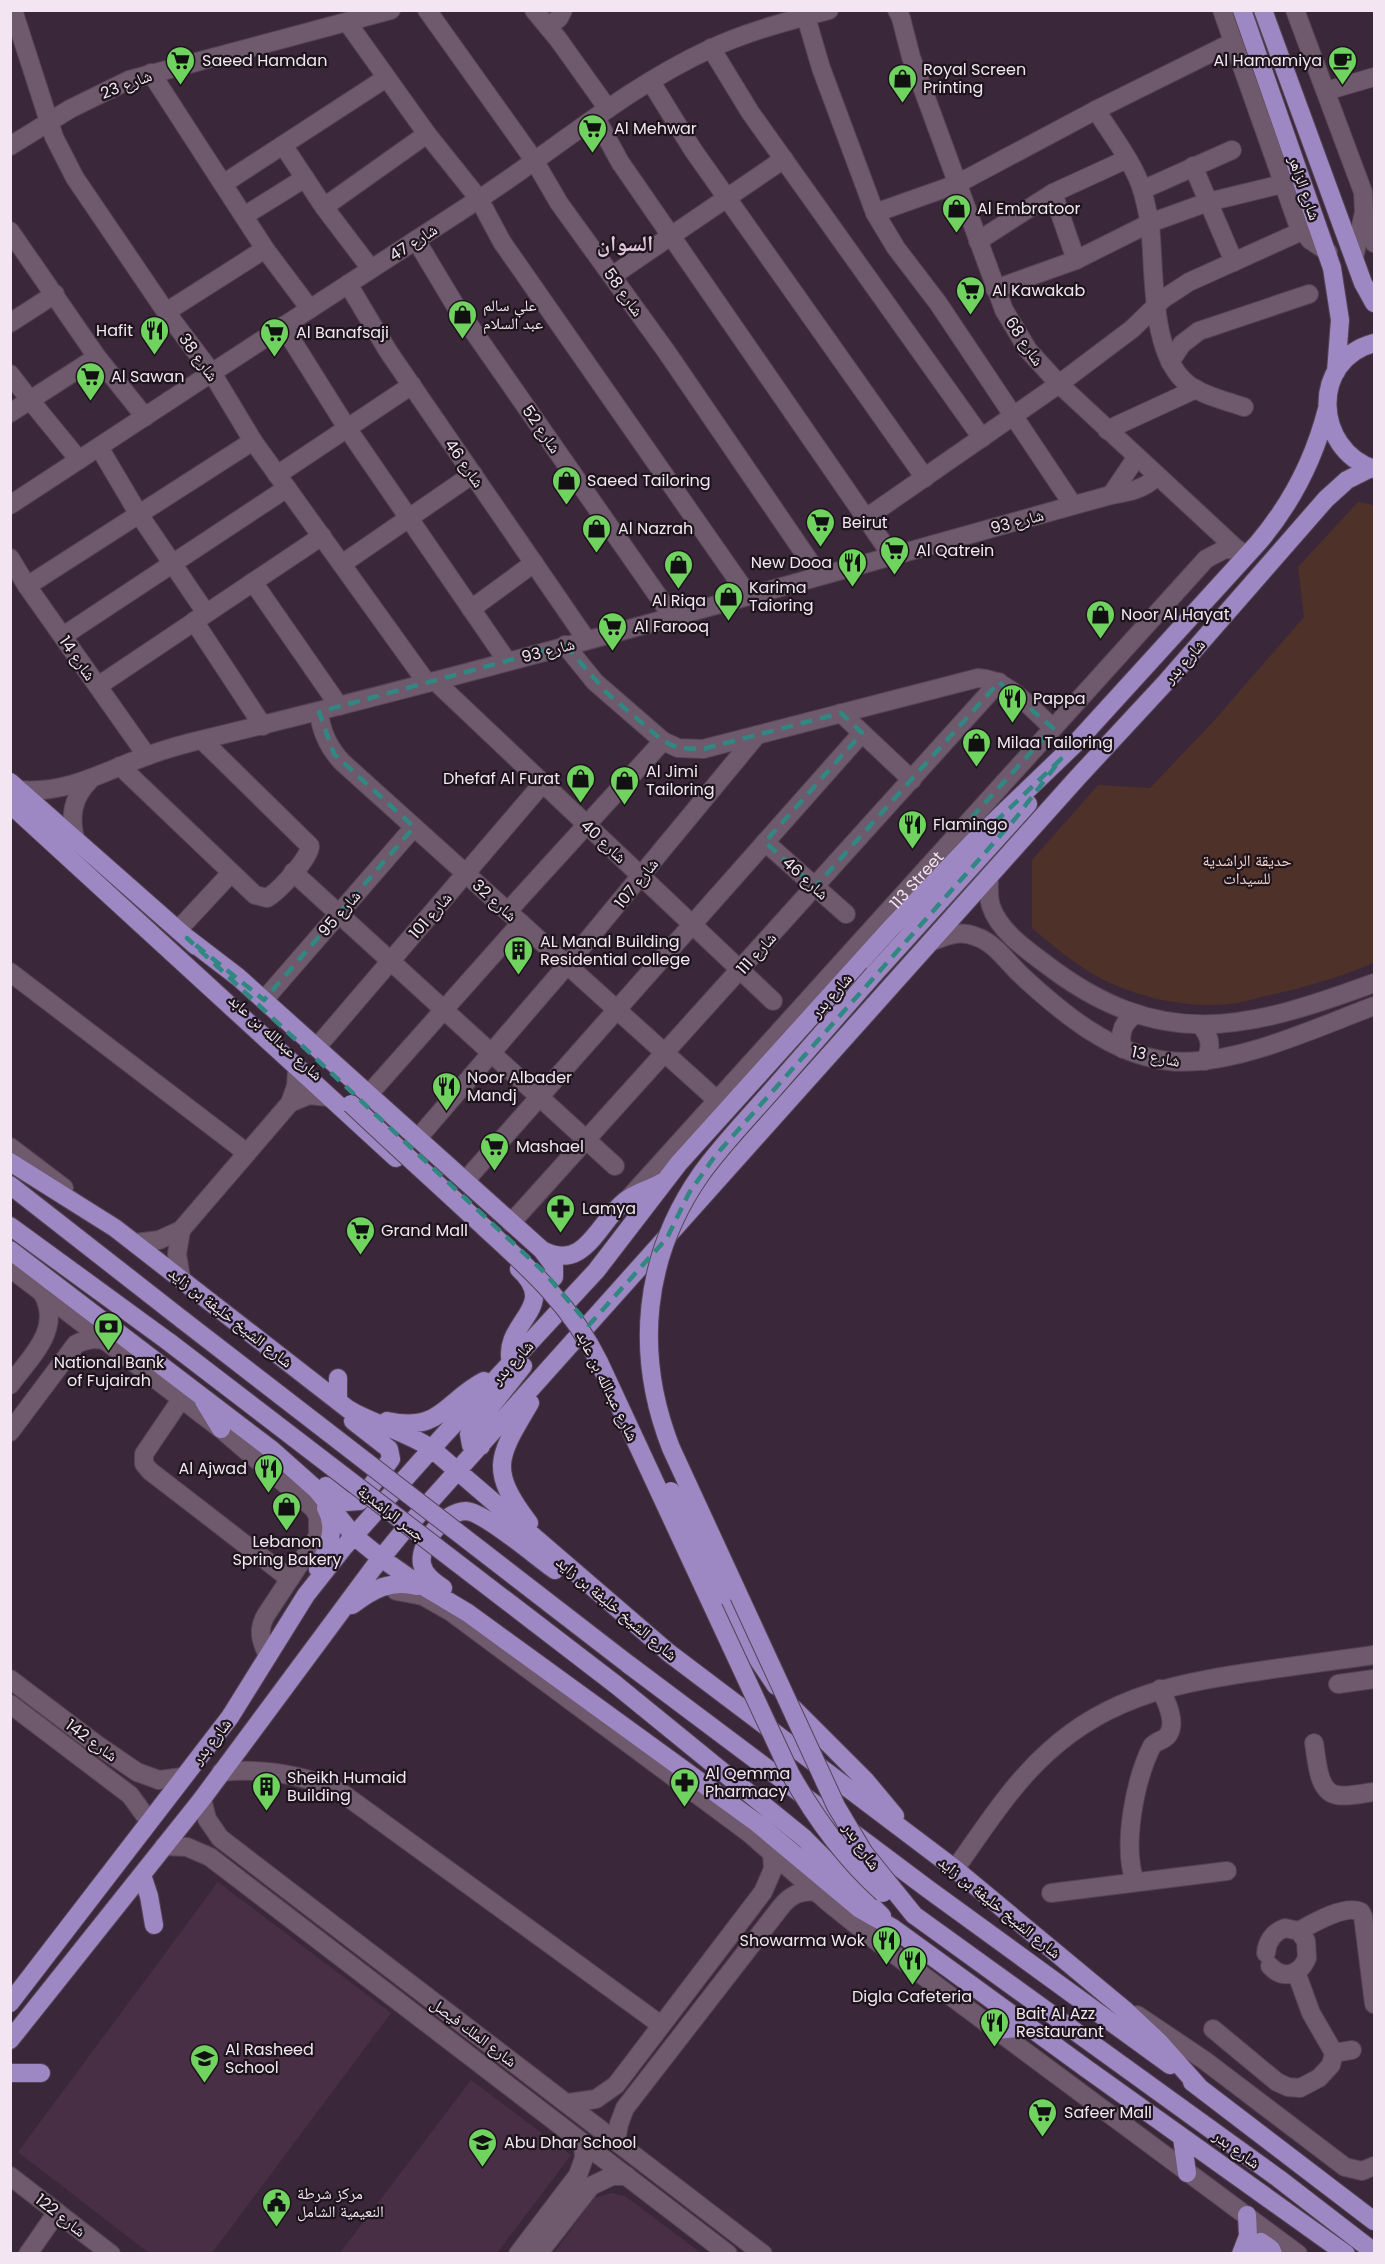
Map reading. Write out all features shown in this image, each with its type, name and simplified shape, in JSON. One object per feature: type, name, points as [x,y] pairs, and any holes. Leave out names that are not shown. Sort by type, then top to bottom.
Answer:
[{"type":"main road","name":"شارع الزاهر","points":[[1242,10],[1328,252],[1336,282],[1340,311],[1340,339],[1336,372],[1329,390],[1327,409]]},
{"type":"main road","name":"شارع الزاهر","points":[[1263,10],[1363,283],[1374,303]]},
{"type":"main road","points":[[1262,64],[1275,86],[1283,88],[1290,84]]},
{"type":"main road","points":[[1336,372],[1345,360],[1374,343]]},
{"type":"main road","points":[[1327,409],[1330,426],[1339,444],[1353,459],[1373,469]]},
{"type":"main road","name":"شارع بدر","points":[[1327,409],[1316,446],[1301,481],[1281,514],[1242,554],[1061,759],[1015,819],[874,974],[715,1156],[689,1193],[669,1233],[655,1276],[648,1343],[649,1364],[657,1407],[671,1448],[836,1806],[864,1853],[914,1915],[1278,2178],[1374,2252]]},
{"type":"main road","name":"شارع بدر","points":[[10,2040],[202,1799],[381,1558],[1078,777],[1167,681],[1326,499],[1347,480],[1373,469]]},
{"type":"main road","name":"شارع بدر","points":[[10,2003],[182,1776],[230,1717],[306,1595],[354,1536],[597,1271],[665,1181],[891,928],[981,834],[1061,759]]},
{"type":"main road","name":"شارع عبدالله بن عابد","points":[[13,792],[76,842],[182,934],[543,1271],[585,1318],[607,1354],[751,1649],[781,1694],[804,1721],[877,1792],[907,1833]]},
{"type":"main road","name":"شارع عبدالله بن عابد","points":[[13,792],[174,952],[297,1069],[527,1276]]},
{"type":"main road","name":"شارع عبدالله بن عابد","points":[[182,934],[238,977],[316,1047],[359,1098],[556,1297],[576,1321],[599,1362],[799,1789],[819,1820],[853,1864],[881,1892],[914,1915]]},
{"type":"main road","name":"شارع عبدالله بن عابد","points":[[174,952],[206,974],[359,1098],[418,1138],[542,1250]]},
{"type":"main road","name":"شارع الشيخ خليفة بن زايد","points":[[10,1162],[135,1243],[345,1407],[376,1424],[418,1440],[432,1449],[669,1653],[955,1869],[1159,2042],[1200,2088]]},
{"type":"main road","points":[[542,1250],[558,1256],[576,1254],[622,1205],[665,1181]]},
{"type":"main road","name":"شارع الشيخ خليفة بن زايد","points":[[10,1185],[184,1321]]},
{"type":"main road","points":[[597,1271],[608,1228],[622,1205]]},
{"type":"main road","name":"جسر الراشدية","points":[[10,1226],[169,1342],[615,1684],[804,1838],[859,1891],[893,1928]]},
{"type":"main road","points":[[10,1250],[150,1356],[221,1429]]},
{"type":"main road","points":[[527,1276],[541,1284],[551,1281],[554,1277],[554,1266],[542,1250]]},
{"type":"main road","points":[[345,1407],[400,1424],[427,1421],[446,1411],[480,1383],[506,1369],[513,1336],[530,1313],[535,1298],[527,1276]]},
{"type":"main road","name":"جسر الراشدية","points":[[184,1321],[628,1664]]},
{"type":"main road","points":[[481,1446],[471,1445],[470,1434],[531,1357],[546,1325]]},
{"type":"main road","points":[[123,1354],[150,1356]]},
{"type":"main road","points":[[552,1367],[509,1439],[502,1463],[503,1479],[508,1494],[554,1555]]},
{"type":"main road","points":[[257,1437],[289,1454],[340,1499],[346,1502],[360,1501],[389,1464],[391,1454],[388,1449],[354,1423],[345,1407],[338,1378]]},
{"type":"main road","points":[[190,1395],[272,1449],[325,1498],[354,1536],[381,1558],[468,1613],[757,1823],[860,1910],[893,1928],[1346,2253]]},
{"type":"main road","points":[[272,1449],[282,1465],[324,1505],[331,1521],[332,1530],[328,1546],[306,1595]]},
{"type":"main road","points":[[468,1613],[461,1603],[429,1578],[422,1563],[424,1549],[433,1533],[456,1513],[475,1513],[560,1573],[587,1583]]},
{"type":"main road","points":[[338,1615],[370,1592],[391,1583],[401,1582],[429,1589]]},
{"type":"main road","name":"شارع الشيخ خليفة بن زايد","points":[[628,1664],[928,1889],[1200,2088],[1374,2220]]},
{"type":"main road","points":[[142,1875],[149,1896],[154,1925]]},
{"type":"main road","points":[[996,2030],[1028,2027]]},
{"type":"main road","points":[[10,2073],[41,2073]]},
{"type":"main road","points":[[1182,2137],[1187,2173]]},
{"type":"main road","points":[[1241,2253],[1248,2236],[1247,2216]]},
{"type":"main road","points":[[1246,2253],[1261,2242],[1271,2248],[1273,2253]]},
{"type":"street","name":"شارع 38","points":[[11,10],[60,151],[75,178],[166,312],[212,373],[253,441],[431,682]]},
{"type":"street","name":"شارع 23","points":[[10,146],[90,98],[151,73],[391,10]]},
{"type":"street","name":"شارع 58","points":[[427,10],[534,160],[559,203],[721,431],[819,576]]},
{"type":"street","points":[[534,10],[548,27],[602,113],[620,162],[892,556]]},
{"type":"street","points":[[548,27],[559,18],[562,10]]},
{"type":"street","name":"شارع 47","points":[[10,505],[479,199],[602,113],[651,82],[711,48],[758,30],[830,10]]},
{"type":"street","points":[[1222,10],[1292,212],[1302,231],[1310,240],[1328,252]]},
{"type":"street","points":[[1295,10],[1360,181],[1364,212],[1374,243]]},
{"type":"street","name":"شارع 68","points":[[899,14],[911,57],[957,184],[996,289],[1015,331],[1042,368],[1156,477],[1242,554]]},
{"type":"street","points":[[806,16],[821,68],[875,213],[896,248],[938,303],[1073,506]]},
{"type":"street","points":[[347,22],[427,134],[479,199],[502,242],[748,595]]},
{"type":"street","points":[[875,213],[957,184],[1096,110],[1233,42]]},
{"type":"street","points":[[711,48],[750,112],[982,438]]},
{"type":"street","points":[[151,73],[265,249],[310,309]]},
{"type":"street","points":[[1326,91],[1374,77]]},
{"type":"street","points":[[223,184],[386,78]]},
{"type":"street","points":[[651,82],[693,150],[925,478]]},
{"type":"street","points":[[1096,110],[1127,159],[1142,190],[1150,223],[1155,306],[1170,362],[1183,380],[1196,389],[1244,407]]},
{"type":"street","points":[[324,207],[427,134]]},
{"type":"street","points":[[283,145],[324,207],[371,269]]},
{"type":"street","points":[[1142,190],[1232,150]]},
{"type":"street","points":[[612,276],[784,159]]},
{"type":"street","points":[[978,241],[1053,193],[1127,159]]},
{"type":"street","points":[[1193,166],[1234,262]]},
{"type":"street","points":[[243,216],[305,178]]},
{"type":"street","points":[[996,289],[1076,260],[1150,223],[1208,202],[1282,184]]},
{"type":"street","points":[[1053,193],[1076,260]]},
{"type":"street","points":[[1354,258],[1364,212]]},
{"type":"street","points":[[866,518],[1059,384],[1132,329],[1155,306],[1179,287],[1302,231]]},
{"type":"street","points":[[11,233],[98,357],[145,417]]},
{"type":"street","name":"شارع 52","points":[[416,240],[455,305],[672,616]]},
{"type":"street","points":[[166,312],[265,249]]},
{"type":"street","name":"شارع 46","points":[[348,284],[388,351],[586,639]]},
{"type":"street","points":[[10,323],[54,294]]},
{"type":"street","points":[[1170,362],[1182,344],[1199,332],[1309,294]]},
{"type":"street","points":[[283,326],[347,428],[507,661]]},
{"type":"street","points":[[10,413],[98,357]]},
{"type":"street","points":[[10,374],[79,460]]},
{"type":"street","points":[[63,636],[172,564],[282,482],[347,428],[412,385]]},
{"type":"street","points":[[1107,430],[1196,389]]},
{"type":"street","points":[[27,586],[253,441]]},
{"type":"street","points":[[99,447],[138,513],[172,564],[262,726]]},
{"type":"street","points":[[1110,495],[1136,458]]},
{"type":"street","points":[[342,564],[473,474]]},
{"type":"street","name":"شارع 93","points":[[13,792],[56,790],[147,756],[202,740],[431,682],[1138,489],[1156,477]]},
{"type":"street","points":[[1202,517],[1210,542],[1206,559]]},
{"type":"street","points":[[98,686],[321,536]]},
{"type":"street","name":"113 Street","points":[[622,1205],[1206,559],[1225,549],[1242,554]]},
{"type":"street","name":"شارع 14","points":[[10,558],[27,586],[147,756]]},
{"type":"street","points":[[471,609],[534,563]]},
{"type":"street","points":[[253,582],[339,706]]},
{"type":"street","points":[[565,645],[595,682],[663,741],[678,748],[695,750],[971,679],[985,678],[999,682],[1053,728]]},
{"type":"street","name":"شارع 40","points":[[431,682],[587,824],[773,1001]]},
{"type":"street","name":"شارع 111","points":[[511,1223],[999,682]]},
{"type":"street","name":"شارع 32","points":[[319,712],[323,734],[334,754],[717,1100]]},
{"type":"street","points":[[841,713],[912,780]]},
{"type":"street","points":[[465,1181],[862,733]]},
{"type":"street","name":"شارع 107","points":[[418,1138],[567,965],[757,735]]},
{"type":"street","points":[[120,766],[255,895],[263,898],[271,896],[309,854],[308,843],[202,740]]},
{"type":"street","points":[[359,1098],[444,1010],[587,824],[663,741]]},
{"type":"street","points":[[76,842],[71,814],[82,788],[91,778]]},
{"type":"street","name":"شارع 101","points":[[316,1047],[543,783]]},
{"type":"street","name":"شارع 95","points":[[264,1000],[414,827]]},
{"type":"street","name":"شارع 46","points":[[765,842],[846,914]]},
{"type":"street","points":[[293,872],[615,1166]]},
{"type":"street","points":[[182,934],[231,873]]},
{"type":"street","points":[[989,878],[989,898],[994,913],[1003,927],[1022,945],[1067,980],[1101,999],[1137,1014],[1201,1026],[1242,1023],[1273,1016],[1374,982]]},
{"type":"street","name":"شارع 13","points":[[933,941],[956,934],[970,934],[983,940],[1053,1003],[1099,1035],[1135,1054],[1167,1061],[1205,1061],[1250,1051],[1374,1006]]},
{"type":"street","points":[[10,972],[247,1153]]},
{"type":"street","points":[[1123,1048],[1122,1028],[1137,1014]]},
{"type":"street","points":[[1201,1026],[1206,1032],[1210,1047],[1205,1061]]},
{"type":"street","points":[[135,1243],[159,1240],[181,1230],[290,1103],[297,1086],[297,1069]]},
{"type":"street","points":[[290,1103],[309,1095],[328,1097]]},
{"type":"street","points":[[10,1147],[55,1180],[84,1208]]},
{"type":"street","points":[[180,1278],[177,1254],[181,1230]]},
{"type":"street","points":[[10,1268],[123,1354],[190,1395],[144,1454],[144,1464],[290,1579]]},
{"type":"street","points":[[10,1384],[49,1328],[51,1316],[44,1294]]},
{"type":"street","points":[[10,1432],[76,1344],[96,1339],[106,1341]]},
{"type":"street","points":[[221,1429],[307,1503],[318,1517],[318,1536],[261,1625],[260,1638],[268,1656]]},
{"type":"street","points":[[370,1592],[413,1593],[442,1606],[772,1852],[866,1933],[1298,2253]]},
{"type":"street","points":[[955,1869],[1019,1782],[1049,1751],[1083,1724],[1121,1703],[1160,1689],[1201,1679],[1374,1655]]},
{"type":"street","name":"شارع 142","points":[[10,1679],[96,1744],[144,1775],[167,1780],[182,1776]]},
{"type":"street","points":[[1338,1684],[1374,1679]]},
{"type":"street","points":[[1135,1882],[1129,1848],[1140,1777],[1152,1746],[1167,1737],[1171,1731],[1168,1707],[1160,1689]]},
{"type":"street","name":"شارع 142","points":[[10,1704],[130,1795],[149,1821]]},
{"type":"street","points":[[1314,1743],[1322,1781],[1327,1791],[1337,1796],[1374,1792]]},
{"type":"street","points":[[85,1760],[95,1754],[96,1744]]},
{"type":"street","points":[[221,1772],[269,1771],[328,1786],[349,1797],[661,2025]]},
{"type":"street","name":"شارع الملك فيصل","points":[[202,1799],[207,1819],[220,1838],[763,2253]]},
{"type":"street","name":"شارع الملك فيصل","points":[[164,1846],[188,1847],[210,1857],[728,2253]]},
{"type":"street","points":[[568,2103],[596,2099],[610,2091],[620,2080],[763,1892],[771,1877],[772,1852]]},
{"type":"street","points":[[1051,1893],[1227,1870]]},
{"type":"street","points":[[276,1909],[275,1899],[278,1895],[286,1891],[291,1892]]},
{"type":"street","points":[[616,2140],[621,2116],[636,2094],[767,1924],[789,1897],[802,1892],[817,1892]]},
{"type":"street","points":[[750,1909],[759,1907],[766,1911],[769,1920],[767,1924]]},
{"type":"street","points":[[1299,1931],[1328,1916],[1353,1909],[1361,1912],[1364,1916],[1374,2004]]},
{"type":"street","points":[[1290,1928],[1299,1931],[1306,1941],[1308,1952],[1305,1964],[1296,1972],[1288,1975],[1280,1974],[1268,1960],[1270,1940],[1280,1930],[1290,1928]]},
{"type":"street","points":[[1213,2029],[1277,2082],[1288,2087],[1300,2088],[1319,2078],[1331,2065],[1334,2053],[1311,2013],[1296,1972]]},
{"type":"street","points":[[1108,1997],[1204,2060],[1345,2168],[1356,2171],[1374,2166]]},
{"type":"street","points":[[1334,2053],[1352,2050]]},
{"type":"street","points":[[620,2080],[622,2090],[636,2094]]},
{"type":"street","points":[[518,2253],[578,2175],[584,2158],[583,2143]]},
{"type":"street","name":"شارع 122","points":[[10,2176],[111,2253]]},
{"type":"street","points":[[538,2253],[591,2186],[604,2178],[627,2176]]},
{"type":"street","points":[[28,2253],[57,2212]]},
{"type":"highlighted area","points":[[565,645],[607,693],[663,741],[678,748],[703,749],[841,713],[862,733],[765,842],[815,887],[999,682],[1053,728],[973,816],[987,830],[1061,759],[1015,819],[715,1156],[689,1193],[667,1238],[589,1325],[543,1271],[187,938],[264,1000],[414,827],[334,754],[319,712]]},
{"type":"shaded area","name":"Al Rasheed School","points":[[218,1882],[391,2013],[212,2253],[149,2253],[18,2152]]},
{"type":"shaded area","name":"Abu Dhar School","points":[[471,2080],[571,2155],[497,2253],[340,2253]]},
{"type":"shaded area","points":[[611,2193],[625,2196],[701,2253],[554,2253],[594,2198]]},
{"type":"green space","name":"حديقة الراشدية للسيدات","points":[[1358,502],[1374,505],[1374,963],[1318,983],[1230,1004],[1174,1002],[1136,993],[1102,979],[1072,960],[1032,928],[1032,860],[1098,785],[1150,788],[1212,723],[1304,617],[1298,567]]},
{"type":"place","name":"Saeed Hamdan","points":[[181,86]]},
{"type":"place","name":"Al Hamamiya","points":[[1343,86]]},
{"type":"place","name":"Royal Screen Printing","points":[[902,104]]},
{"type":"place","name":"Al Mehwar","points":[[593,154]]},
{"type":"place","name":"Al Embratoor","points":[[956,234]]},
{"type":"place","name":"Al Kawakab","points":[[971,316]]},
{"type":"place","name":"علي سالم عبد السلام","points":[[462,340]]},
{"type":"place","name":"Hafit","points":[[154,356]]},
{"type":"place","name":"Al Banafsaji","points":[[275,358]]},
{"type":"place","name":"Al Sawan","points":[[90,402]]},
{"type":"place","name":"Saeed Tailoring","points":[[566,506]]},
{"type":"place","name":"Beirut","points":[[821,548]]},
{"type":"place","name":"Al Nazrah","points":[[597,554]]},
{"type":"place","name":"Al Qatrein","points":[[895,576]]},
{"type":"place","name":"New Dooa","points":[[853,588]]},
{"type":"place","name":"Al Riqa","points":[[679,590]]},
{"type":"place","name":"Karima Taioring","points":[[728,622]]},
{"type":"place","name":"Noor Al Hayat","points":[[1100,640]]},
{"type":"place","name":"Al Farooq","points":[[613,652]]},
{"type":"place","name":"Pappa","points":[[1012,724]]},
{"type":"place","name":"Milaa Tailoring","points":[[976,768]]},
{"type":"place","name":"Dhefaf Al Furat","points":[[581,804]]},
{"type":"place","name":"Al Jimi Tailoring","points":[[625,806]]},
{"type":"place","name":"Flamingo","points":[[912,850]]},
{"type":"place","name":"AL Manal Building Residential college","points":[[519,976]]},
{"type":"place","name":"Noor Albader Mandj","points":[[446,1112]]},
{"type":"place","name":"Mashael","points":[[495,1172]]},
{"type":"place","name":"Lamya","points":[[561,1234]]},
{"type":"place","name":"Grand Mall","points":[[360,1256]]},
{"type":"place","name":"National Bank of Fujairah","points":[[109,1352]]},
{"type":"place","name":"Al Ajwad","points":[[268,1494]]},
{"type":"place","name":"Lebanon Spring Bakery","points":[[287,1532]]},
{"type":"place","name":"Al Qemma Pharmacy","points":[[684,1808]]},
{"type":"place","name":"Sheikh Humaid Building","points":[[266,1812]]},
{"type":"place","name":"Showarma Wok","points":[[886,1966]]},
{"type":"place","name":"Digla Cafeteria","points":[[912,1986]]},
{"type":"place","name":"Bait Al Azz Restaurant","points":[[995,2048]]},
{"type":"place","name":"Al Rasheed School","points":[[204,2084]]},
{"type":"place","name":"Safeer Mall","points":[[1043,2138]]},
{"type":"place","name":"Abu Dhar School","points":[[483,2168]]},
{"type":"place","name":"مركز شرطة النعيمية الشامل","points":[[276,2228]]},
{"type":"district","name":"السوان","points":[[625,243]]}]
